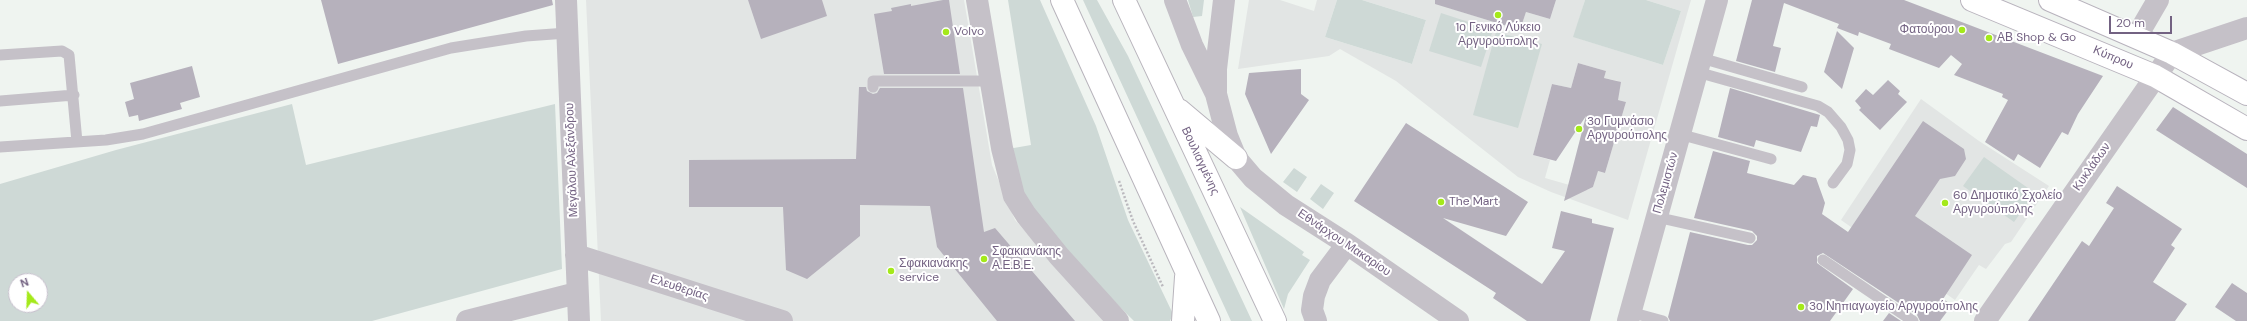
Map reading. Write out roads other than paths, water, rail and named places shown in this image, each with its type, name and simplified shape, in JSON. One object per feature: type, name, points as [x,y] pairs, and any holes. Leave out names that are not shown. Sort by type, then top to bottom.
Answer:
[{"type":"main road","points":[[1062,0],[1186,274],[1209,321]]},
{"type":"main road","name":"Βουλιαγμένης","points":[[1124,0],[1275,321]]},
{"type":"main road","name":"Κύπρου","points":[[1972,0],[2155,76],[2247,129]]},
{"type":"main road","points":[[2050,0],[2137,36],[2172,53],[2247,94]]},
{"type":"main road","points":[[1174,106],[1236,158]]},
{"type":"main road","points":[[1183,321],[1185,316],[1186,274]]},
{"type":"street","name":"Μεγάλου Αλεξάνδρου","points":[[566,0],[579,321]]},
{"type":"street","points":[[977,0],[1002,148],[1014,196],[1026,215],[1059,256],[1118,321]]},
{"type":"street","points":[[1175,0],[1192,44],[1216,94]]},
{"type":"street","points":[[1216,94],[1216,69],[1224,0]]},
{"type":"street","name":"Πολεμιστών","points":[[1629,316],[1717,0]]},
{"type":"street","points":[[2137,36],[2154,3]]},
{"type":"street","points":[[2172,53],[2247,28]]},
{"type":"street","name":"Κυκλάδων","points":[[1985,321],[2172,53]]},
{"type":"street","name":"Εθνάρχου Μακαρίου","points":[[1216,94],[1224,129],[1236,158],[1253,178],[1286,205],[1347,244],[1458,321]]},
{"type":"street","points":[[1316,321],[1312,310],[1316,290],[1320,280],[1347,244]]},
{"type":"street","name":"Ελευθερίας","points":[[576,255],[782,321]]},
{"type":"street","points":[[467,321],[578,293]]},
{"type":"lane","points":[[0,147],[106,140],[143,134],[451,48],[526,36],[567,34]]},
{"type":"lane","points":[[0,55],[62,50],[66,52],[71,58],[77,142]]},
{"type":"lane","points":[[1699,65],[1802,87]]},
{"type":"lane","points":[[1699,65],[1818,106],[1828,112],[1844,133],[1850,150],[1847,164],[1833,183]]},
{"type":"lane","points":[[873,87],[873,81],[991,81]]},
{"type":"lane","points":[[0,100],[74,95]]},
{"type":"lane","points":[[1679,134],[1771,159]]},
{"type":"lane","points":[[1656,217],[1750,238]]},
{"type":"lane","points":[[1823,260],[1913,321]]},
{"type":"lane","points":[[1629,316],[1663,321]]},
{"type":"place","name":"1ο Γενικό Λύκειο Αργυρούπολης","points":[[1498,15]]},
{"type":"place","name":"Φατούρου","points":[[1962,30]]},
{"type":"place","name":"Volvo","points":[[946,32]]},
{"type":"place","name":"ΑΒ Shop & Go","points":[[1989,38]]},
{"type":"place","name":"3ο Γυμνάσιο Αργυρούπολης","points":[[1579,129]]},
{"type":"place","name":"The Mart","points":[[1441,202]]},
{"type":"place","name":"6ο Δημοτικό Σχολείο Αργυρούπολης","points":[[1945,203]]},
{"type":"place","name":"Σφακιανάκης Α.Ε.Β.Ε.","points":[[984,259]]},
{"type":"place","name":"Σφακιανάκης service","points":[[891,271]]},
{"type":"place","name":"3ο Νηπιαγωγείο Αργυρούπολης","points":[[1801,307]]}]
